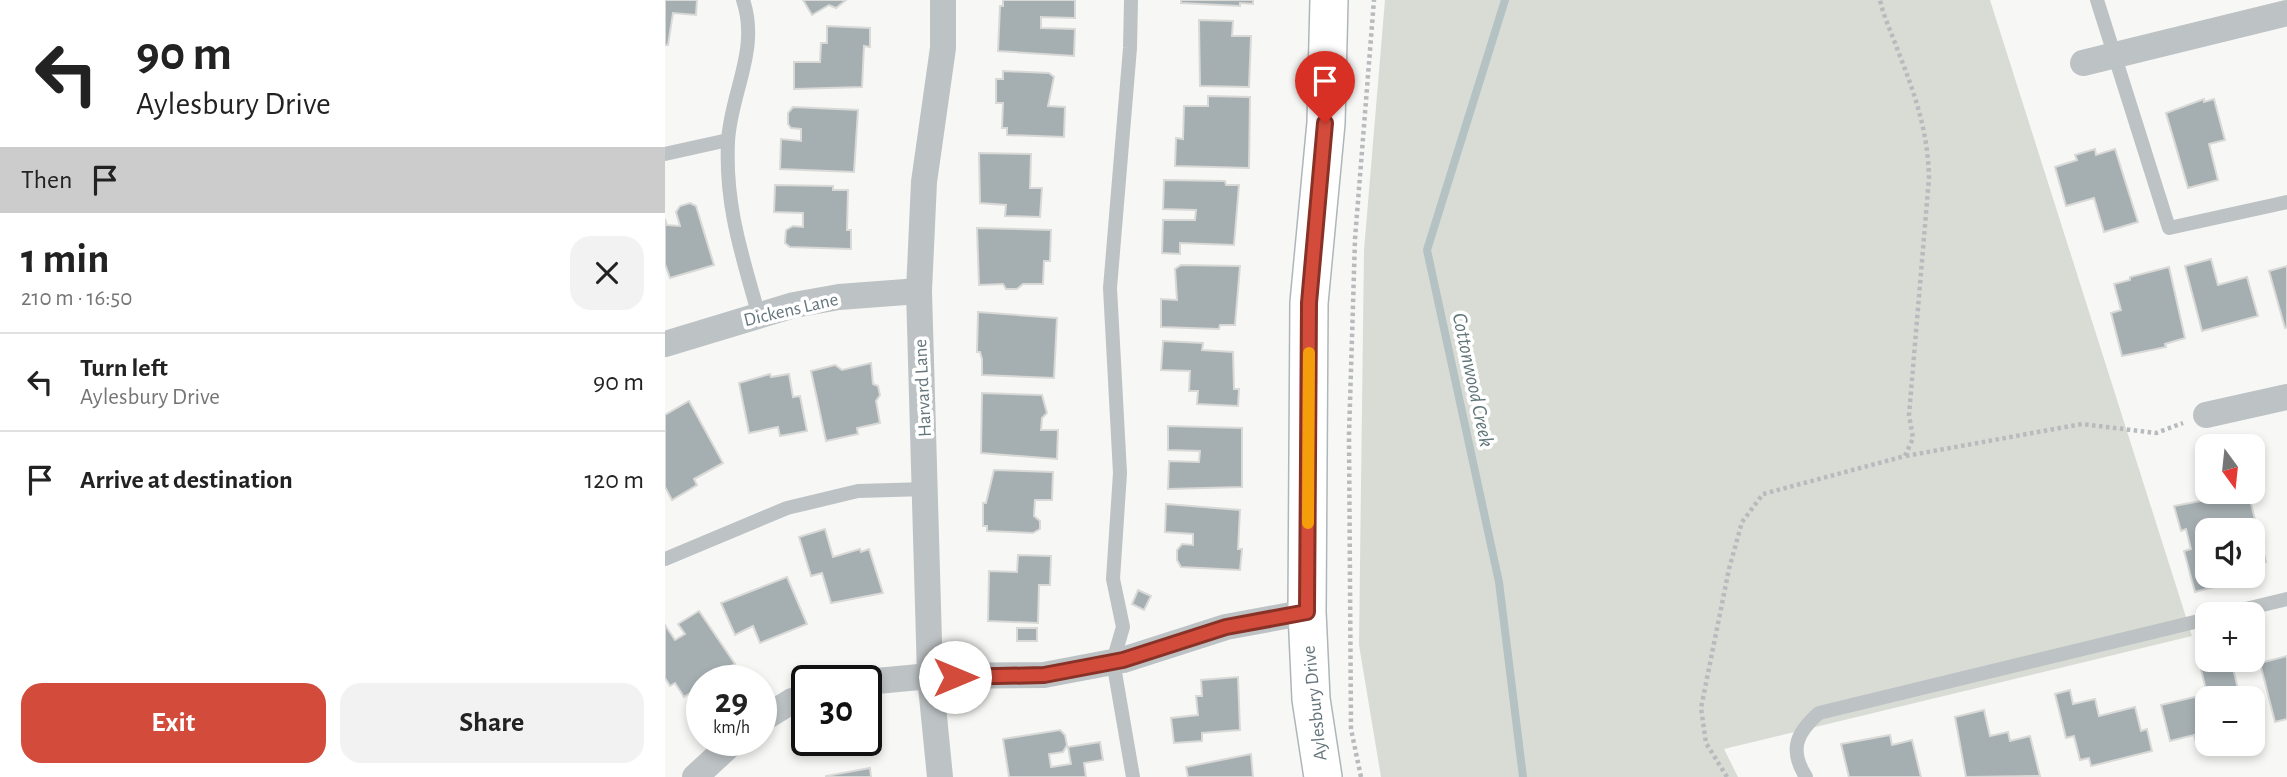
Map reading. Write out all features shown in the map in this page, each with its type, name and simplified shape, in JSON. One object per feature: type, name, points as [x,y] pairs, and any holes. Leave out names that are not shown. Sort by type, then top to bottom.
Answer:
[{"type":"street","name":"Harvard Lane","points":[[940,777],[930,676],[927,489],[919,290],[924,182],[943,48],[943,0]]},
{"type":"street","name":"Aylesbury Drive","points":[[1323,777],[1311,699],[1307,612],[1309,303],[1325,123],[1329,0]]},
{"type":"street","points":[[2083,63],[2287,13]]},
{"type":"street","name":"Dickens Lane","points":[[665,344],[795,305],[839,297],[919,290]]},
{"type":"street","points":[[2206,415],[2287,397]]},
{"type":"street","points":[[882,680],[930,676],[1044,675],[1173,646],[1226,627],[1307,612]]},
{"type":"street","points":[[695,777],[718,756]]},
{"type":"lane","points":[[743,0],[749,53],[728,140],[730,212],[759,316]]},
{"type":"lane","points":[[1131,0],[1130,48],[1109,288],[1120,473],[1113,579],[1123,627],[1113,661],[1133,777]]},
{"type":"lane","points":[[2097,0],[2169,228],[2287,202]]},
{"type":"lane","points":[[665,154],[728,140]]},
{"type":"lane","points":[[665,558],[787,508],[858,491],[927,489]]},
{"type":"lane","points":[[2265,604],[2287,599]]},
{"type":"lane","points":[[1806,777],[1796,761],[1798,743],[1803,727],[1819,713],[2195,622]]},
{"type":"path","points":[[1361,777],[1351,729],[1349,435],[1355,239],[1374,0]]},
{"type":"path","points":[[1880,0],[1884,18],[1921,113],[1928,146],[1929,178],[1909,415],[1913,438],[1905,456]]},
{"type":"path","points":[[1727,777],[1706,743],[1701,708],[1728,569],[1742,522],[1763,494],[1905,456],[2082,425],[2156,433],[2206,415]]},
{"type":"shaded area","points":[[1385,0],[1990,0],[2192,636],[1724,749],[1738,777],[1381,777],[1359,645],[1364,250]]},
{"type":"building","points":[[665,0],[697,0],[696,15],[673,13],[668,45],[665,45]]},
{"type":"building","points":[[803,0],[846,0],[836,8],[829,5],[812,15]]},
{"type":"building","points":[[1003,0],[1075,0],[1075,18],[1041,17],[1041,28],[1075,29],[1074,56],[998,51],[1000,6],[1003,6]]},
{"type":"building","points":[[1181,0],[1253,0],[1253,4],[1240,3],[1240,6],[1181,3]]},
{"type":"building","points":[[1199,20],[1233,21],[1232,36],[1251,36],[1249,87],[1200,86]]},
{"type":"building","points":[[827,26],[870,28],[870,47],[864,46],[862,87],[794,89],[794,62],[820,62],[821,43],[827,43]]},
{"type":"building","points":[[1003,71],[1049,73],[1054,77],[1048,106],[1065,107],[1064,137],[1007,135],[1007,128],[1002,128],[1003,103],[996,103],[996,79],[1003,79]]},
{"type":"building","points":[[1208,96],[1250,97],[1249,168],[1175,166],[1176,138],[1183,139],[1184,106],[1208,106]]},
{"type":"building","points":[[2204,99],[2204,102],[2214,99],[2225,140],[2209,144],[2218,180],[2188,188],[2166,113]]},
{"type":"building","points":[[793,107],[858,110],[854,172],[780,169],[781,139],[801,141],[801,129],[791,128],[788,124],[788,113]]},
{"type":"building","points":[[2095,149],[2096,155],[2115,149],[2138,222],[2104,232],[2094,198],[2066,206],[2055,167],[2077,160],[2075,155]]},
{"type":"building","points":[[979,153],[1031,154],[1030,188],[1042,188],[1040,217],[1005,216],[1006,205],[980,203]]},
{"type":"building","points":[[1164,180],[1225,181],[1226,185],[1239,185],[1234,245],[1180,243],[1180,254],[1162,253],[1163,220],[1195,220],[1196,210],[1163,209]]},
{"type":"building","points":[[775,185],[833,186],[833,190],[848,190],[847,230],[851,230],[851,249],[790,247],[785,243],[786,230],[793,226],[803,227],[803,213],[774,212]]},
{"type":"building","points":[[690,203],[696,206],[714,265],[670,278],[665,264],[665,219],[667,225],[680,226],[676,212],[680,206]]},
{"type":"building","points":[[977,228],[1051,230],[1050,261],[1044,261],[1043,284],[1023,284],[1017,289],[1006,289],[1003,284],[979,285]]},
{"type":"building","points":[[2211,259],[2218,285],[2247,277],[2258,316],[2202,331],[2185,266]]},
{"type":"building","points":[[1181,265],[1240,266],[1235,325],[1220,325],[1219,329],[1161,327],[1161,299],[1177,300],[1175,269]]},
{"type":"building","points":[[2287,266],[2287,327],[2285,328],[2269,271]]},
{"type":"building","points":[[2169,267],[2185,338],[2165,344],[2166,347],[2122,356],[2111,313],[2121,310],[2114,284]]},
{"type":"building","points":[[978,312],[1057,318],[1054,378],[982,375],[982,359],[980,352],[977,352]]},
{"type":"building","points":[[1163,341],[1203,343],[1202,350],[1233,352],[1234,389],[1239,389],[1238,406],[1197,404],[1198,391],[1189,391],[1190,371],[1161,370]]},
{"type":"building","points":[[871,363],[873,384],[878,386],[880,395],[876,401],[880,423],[857,428],[858,434],[826,441],[811,371],[835,365],[842,370]]},
{"type":"building","points":[[770,374],[771,377],[789,374],[793,397],[800,396],[807,431],[780,436],[778,427],[749,433],[739,383]]},
{"type":"building","points":[[982,393],[1042,395],[1047,413],[1042,418],[1041,430],[1058,430],[1057,459],[981,453]]},
{"type":"building","points":[[689,401],[723,463],[694,479],[697,485],[672,500],[665,487],[665,415]]},
{"type":"building","points":[[1168,426],[1242,428],[1242,487],[1168,489],[1169,461],[1199,462],[1200,451],[1168,450]]},
{"type":"building","points":[[994,470],[1053,472],[1052,500],[1035,500],[1034,516],[1040,521],[1040,529],[1033,533],[987,531],[987,526],[983,526],[983,503],[986,503]]},
{"type":"building","points":[[2195,502],[2251,504],[2255,518],[2195,518],[2195,588],[2210,588],[2195,592],[2184,551],[2191,549],[2186,529],[2181,531],[2174,506]]},
{"type":"building","points":[[1166,504],[1240,510],[1240,570],[1181,567],[1177,560],[1177,550],[1182,544],[1193,545],[1193,534],[1165,532]]},
{"type":"building","points":[[825,529],[833,557],[869,549],[883,593],[831,603],[822,573],[811,576],[799,537]]},
{"type":"building","points":[[1018,555],[1051,556],[1050,585],[1039,585],[1038,623],[988,621],[989,571],[1017,572]]},
{"type":"building","points":[[787,577],[807,624],[760,643],[753,626],[735,635],[721,603]]},
{"type":"building","points":[[1138,590],[1151,596],[1144,610],[1132,604]]},
{"type":"building","points":[[699,611],[735,664],[686,665],[684,697],[675,683],[670,686],[665,678],[665,625],[675,640],[685,634],[678,624]]},
{"type":"building","points":[[1017,628],[1037,628],[1037,641],[1017,641]]},
{"type":"building","points":[[2287,656],[2287,719],[2275,722],[2262,672],[2265,672],[2265,662]]},
{"type":"building","points":[[2202,672],[2234,672],[2237,686],[2205,686]]},
{"type":"building","points":[[1238,677],[1240,730],[1202,733],[1202,741],[1174,743],[1171,718],[1198,715],[1196,696],[1202,696],[1201,680]]},
{"type":"building","points":[[2070,690],[2073,704],[2095,699],[2099,716],[2135,707],[2141,731],[2147,729],[2152,751],[2091,766],[2089,758],[2080,760],[2074,736],[2066,738],[2055,694]]},
{"type":"building","points":[[2195,697],[2195,739],[2194,735],[2170,741],[2161,705]]},
{"type":"building","points":[[1984,710],[1990,736],[2008,732],[2010,741],[2030,736],[2040,776],[1966,777],[1955,717]]},
{"type":"building","points":[[1060,730],[1065,735],[1067,745],[1063,752],[1049,754],[1051,767],[1071,764],[1068,747],[1100,742],[1103,760],[1084,763],[1086,777],[1009,777],[1003,739]]},
{"type":"building","points":[[1890,735],[1892,745],[1912,740],[1921,777],[1849,777],[1841,744]]},
{"type":"building","points":[[1251,754],[1253,777],[1188,777],[1186,767]]},
{"type":"building","points":[[870,768],[871,777],[826,777],[826,776]]},
{"type":"waterway","name":"Cottonwood Creek","points":[[1505,0],[1427,250],[1499,582],[1523,777]]},
{"type":"slow traffic","points":[[1308,523],[1309,353]]},
{"type":"route","points":[[955,677],[1044,675],[1123,660],[1226,627],[1307,612],[1309,303],[1325,123]]}]
